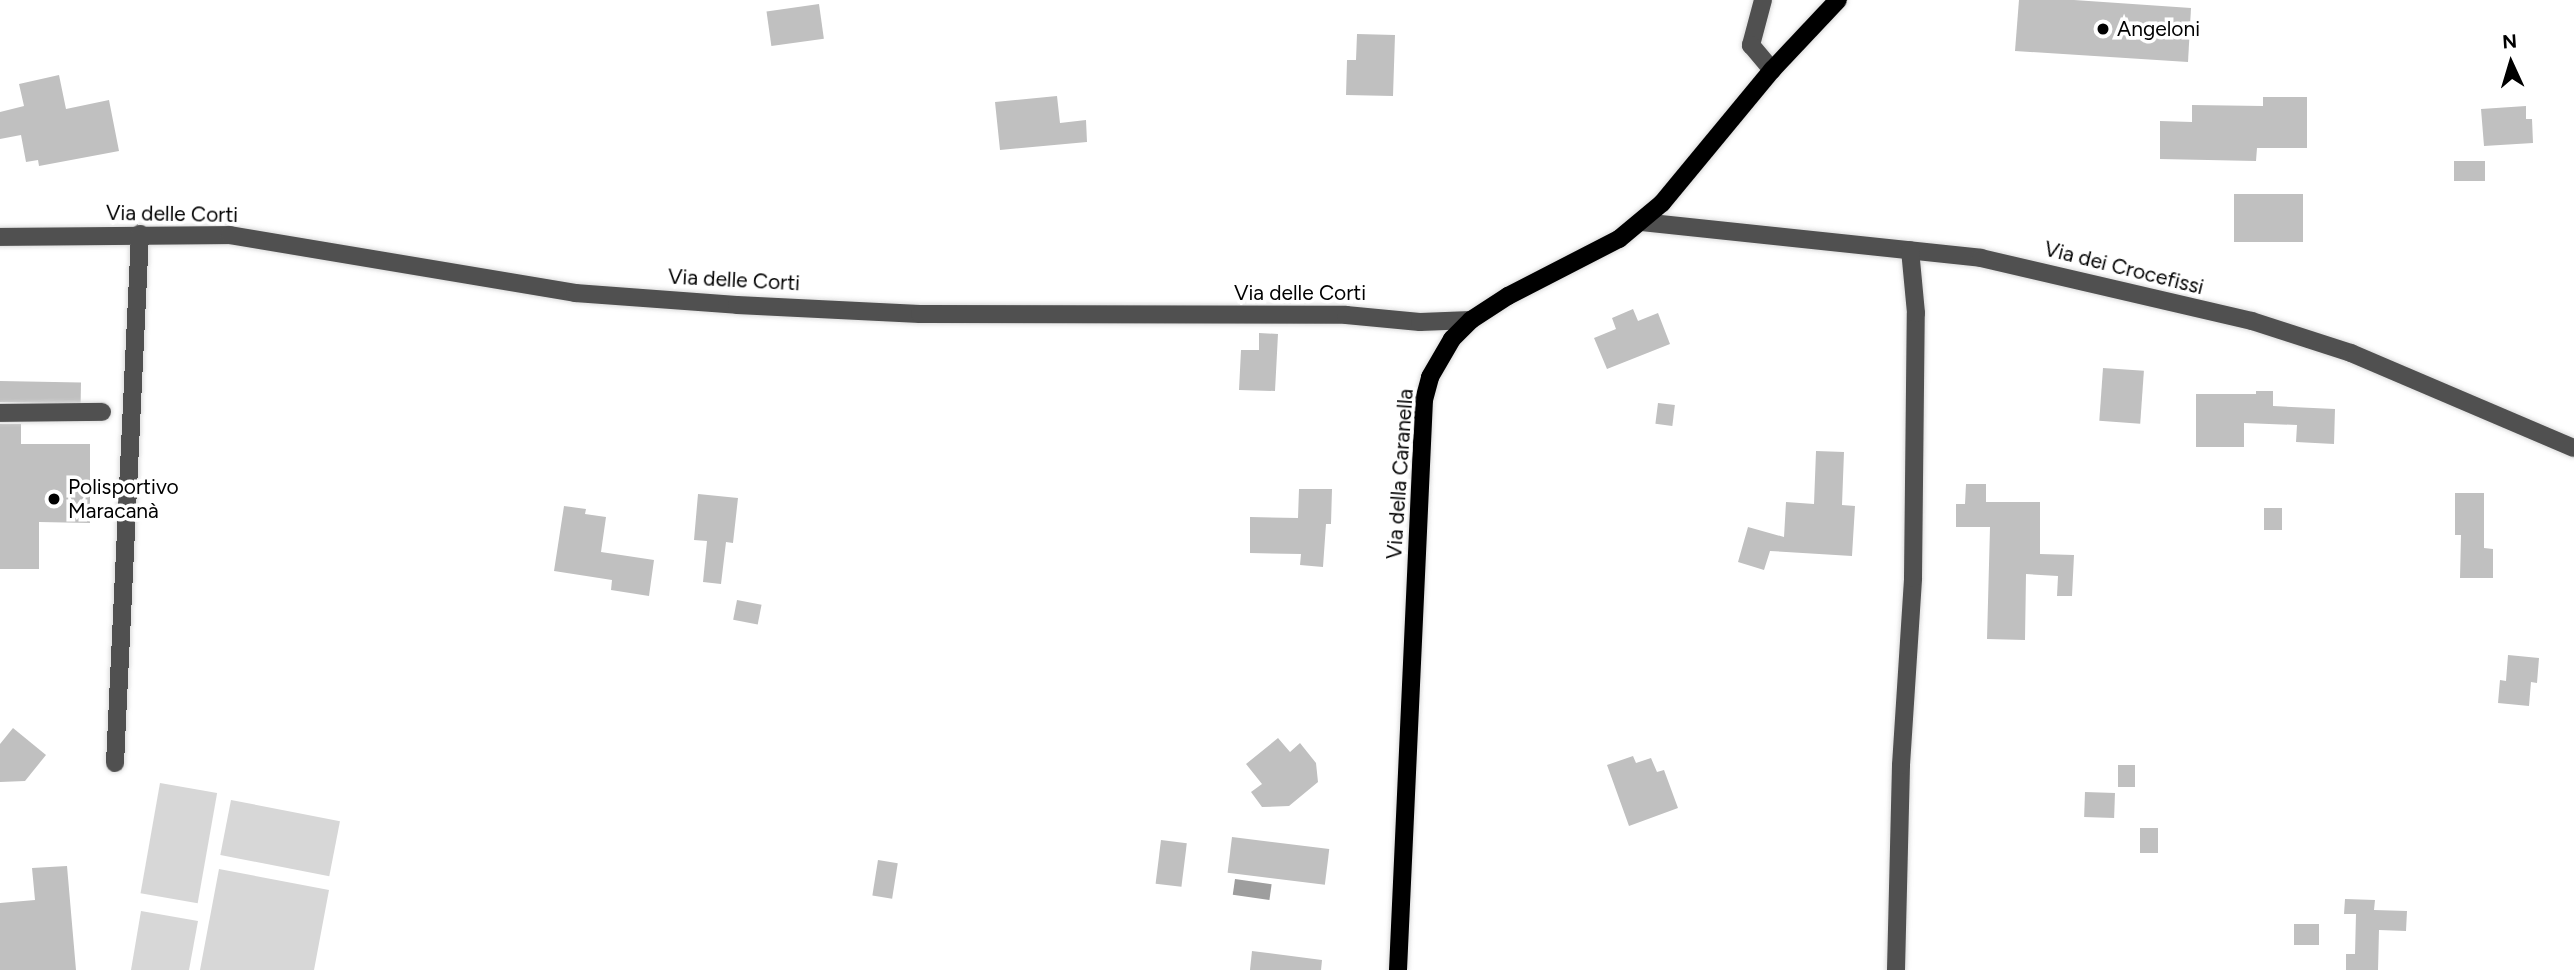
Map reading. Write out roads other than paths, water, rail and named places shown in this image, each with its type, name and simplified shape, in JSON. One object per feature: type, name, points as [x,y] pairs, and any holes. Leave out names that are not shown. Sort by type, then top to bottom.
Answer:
[{"type":"main road","name":"Via della Caranella","points":[[1398,970],[1425,392],[1433,369],[1452,340],[1471,320],[1508,296],[1619,239],[1641,222],[1679,185],[1772,70],[1838,0]]},
{"type":"street","points":[[1763,0],[1751,45],[1772,70]]},
{"type":"street","name":"Via dei Crocefissi","points":[[1641,222],[1981,258],[2280,328],[2375,363],[2574,448]]},
{"type":"street","points":[[115,763],[141,234]]},
{"type":"street","name":"Via delle Corti","points":[[0,237],[230,235],[575,293],[737,305],[920,314],[1346,315],[1420,321],[1471,320]]},
{"type":"street","points":[[1896,970],[1900,778],[1913,579],[1916,313],[1910,250]]},
{"type":"street","points":[[0,413],[102,412]]},
{"type":"place","name":"Angeloni","points":[[2103,29]]},
{"type":"place","name":"Polisportivo Maracanà","points":[[54,499]]}]
